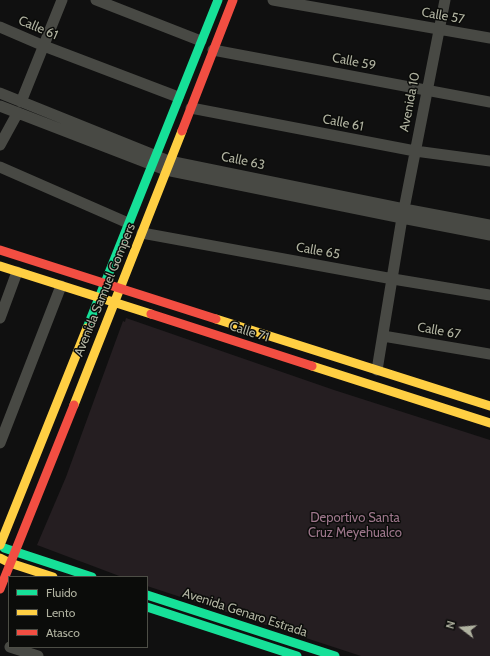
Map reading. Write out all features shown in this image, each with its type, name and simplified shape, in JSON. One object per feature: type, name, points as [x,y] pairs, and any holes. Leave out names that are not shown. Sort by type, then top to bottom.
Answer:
[{"type":"street","points":[[21,102],[62,0]]},
{"type":"street","points":[[96,0],[201,42]]},
{"type":"street","name":"Avenida Samuel Gompers","points":[[0,546],[218,0]]},
{"type":"street","name":"Avenida Samuel Gompers","points":[[0,589],[233,0]]},
{"type":"street","name":"Calle 57","points":[[273,0],[490,38]]},
{"type":"street","name":"Avenida 10","points":[[377,370],[384,336],[403,213],[444,0]]},
{"type":"street","name":"Calle 61","points":[[0,28],[178,97]]},
{"type":"street","name":"Calle 59","points":[[213,50],[490,102]]},
{"type":"street","name":"Calle 63","points":[[0,93],[153,160]]},
{"type":"street","name":"Calle 63","points":[[0,106],[17,114],[168,165],[403,213],[490,235]]},
{"type":"street","name":"Calle 61","points":[[191,108],[415,151],[490,161]]},
{"type":"street","points":[[0,145],[17,114]]},
{"type":"street","points":[[0,167],[128,223]]},
{"type":"street","name":"Calle 63","points":[[403,213],[490,225]]},
{"type":"street","name":"Calle 65","points":[[142,233],[393,279],[490,295]]},
{"type":"street","name":"Calle 71","points":[[0,250],[490,406]]},
{"type":"street","name":"Calle 71","points":[[0,266],[114,304],[490,423]]},
{"type":"street","points":[[0,318],[17,272]]},
{"type":"street","points":[[0,443],[61,286]]},
{"type":"street","name":"Calle 67","points":[[384,336],[490,354]]},
{"type":"street","points":[[0,546],[14,552],[89,576]]},
{"type":"street","points":[[0,558],[10,563],[50,576]]},
{"type":"street","name":"Avenida Genaro Estrada","points":[[148,595],[335,656]]},
{"type":"street","name":"Avenida Genaro Estrada","points":[[148,607],[264,651],[297,656]]},
{"type":"street","points":[[264,651],[269,635]]},
{"type":"street","points":[[12,648],[38,656]]},
{"type":"green space","name":"Deportivo Santa Cruz Meyehualco","points":[[126,318],[334,390],[490,440],[490,656],[361,656],[148,586],[148,576],[119,576],[37,545],[66,477],[123,321],[125,322]]},
{"type":"traffic: fast","points":[[87,328],[218,0]]},
{"type":"traffic: fast","points":[[4,548],[89,576]]},
{"type":"traffic: fast","points":[[148,595],[335,656]]},
{"type":"traffic: fast","points":[[148,607],[297,656]]},
{"type":"traffic: slow","points":[[74,405],[182,131]]},
{"type":"traffic: slow","points":[[0,266],[151,314]]},
{"type":"traffic: slow","points":[[216,319],[490,406]]},
{"type":"traffic: slow","points":[[0,545],[87,328]]},
{"type":"traffic: slow","points":[[312,366],[490,423]]},
{"type":"traffic: slow","points":[[0,558],[10,563],[50,576]]},
{"type":"traffic: jam","points":[[182,131],[233,0]]},
{"type":"traffic: jam","points":[[0,250],[216,319]]},
{"type":"traffic: jam","points":[[151,314],[312,366]]},
{"type":"traffic: jam","points":[[0,589],[74,405]]}]
